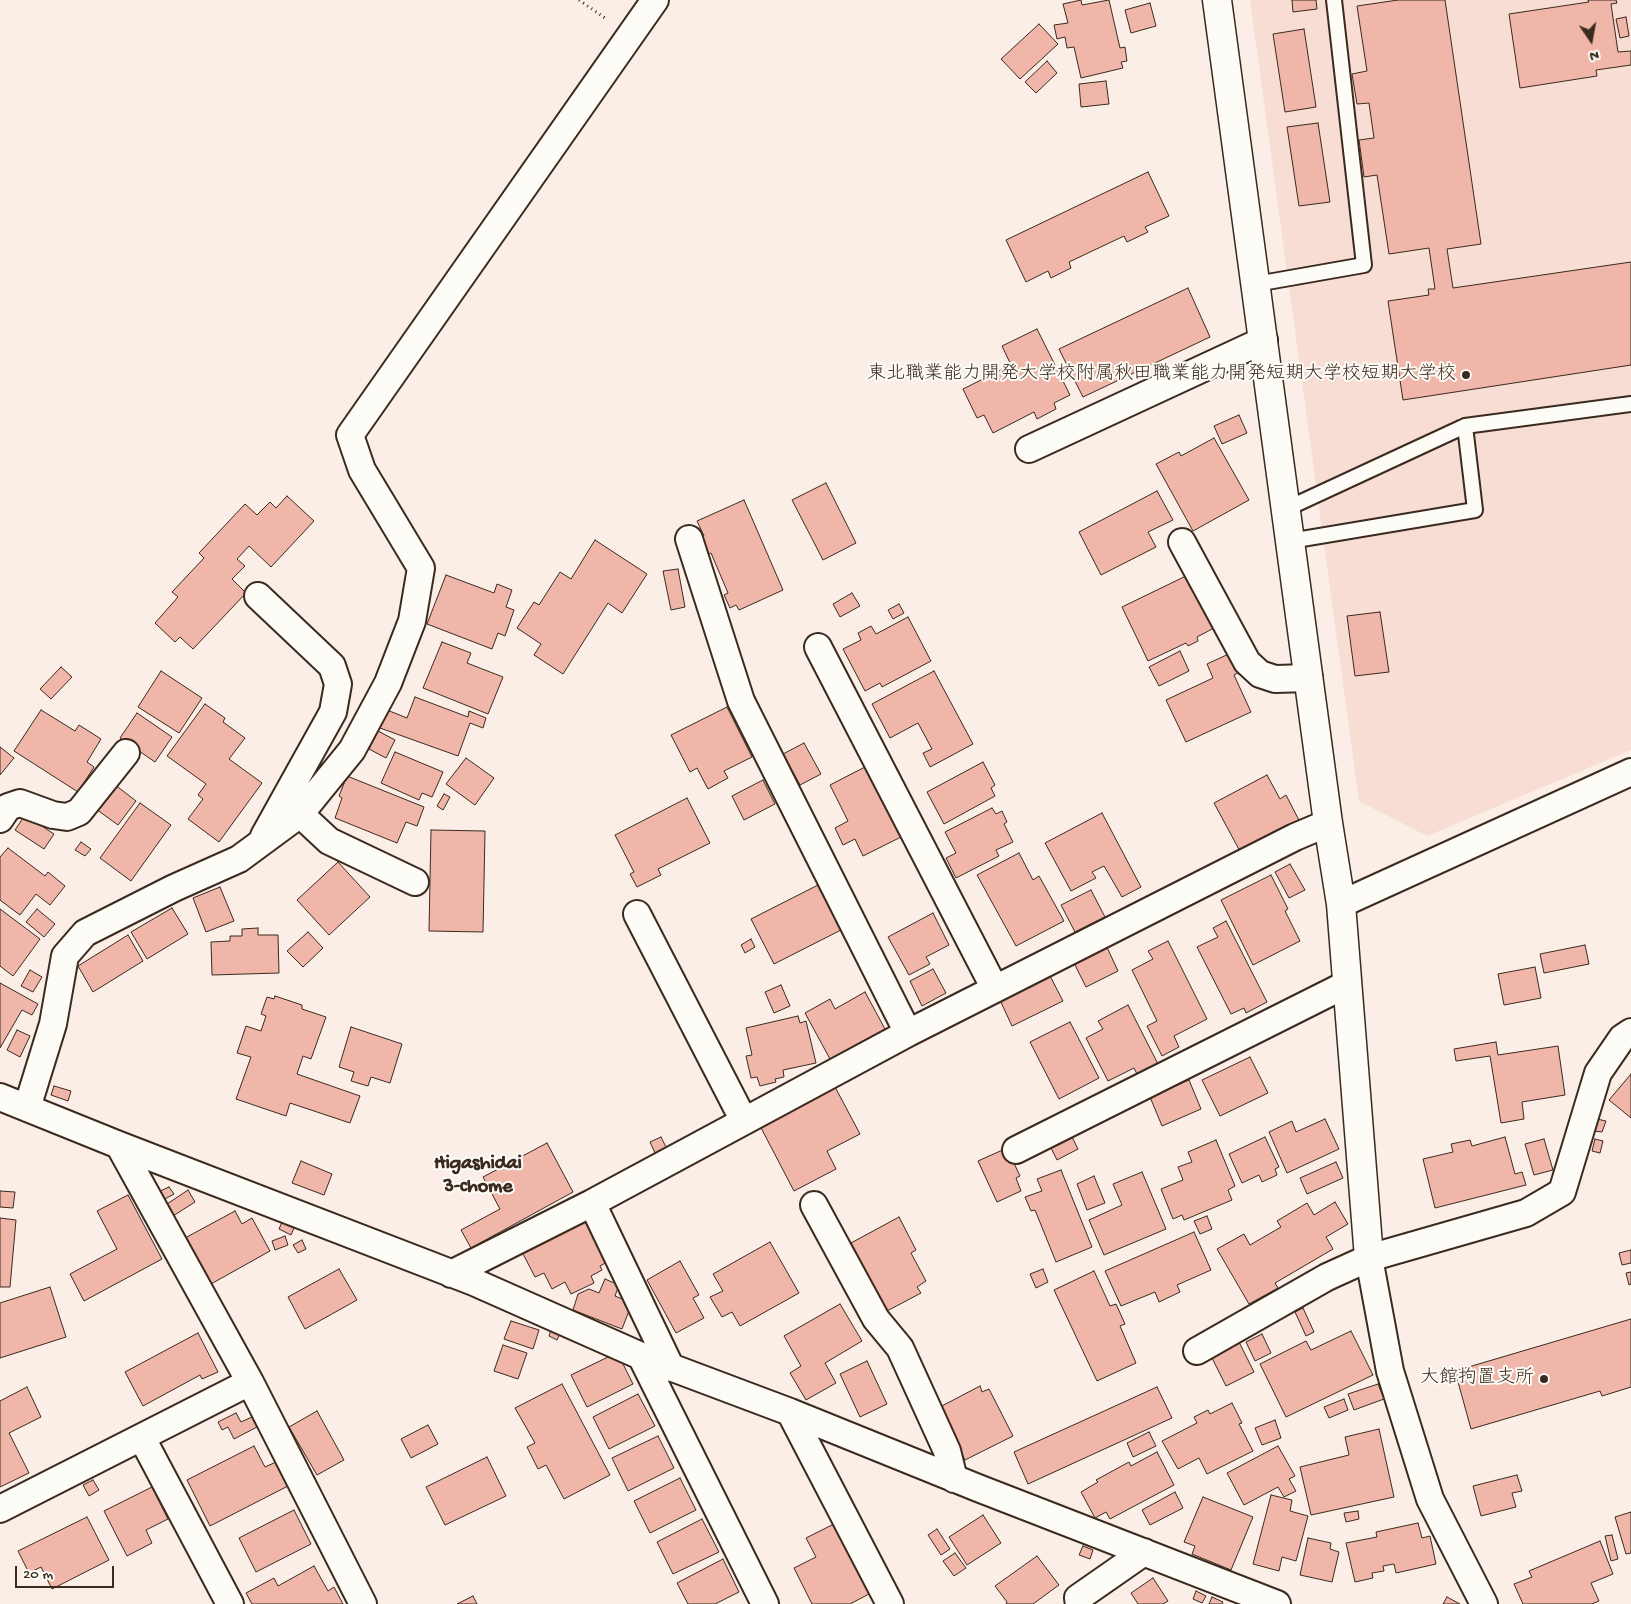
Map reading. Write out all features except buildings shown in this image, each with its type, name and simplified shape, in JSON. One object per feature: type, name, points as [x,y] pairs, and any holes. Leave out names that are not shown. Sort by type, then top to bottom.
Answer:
[{"type":"street","points":[[27,1108],[53,1024],[65,956],[85,933],[174,888],[239,859],[300,814],[352,750],[388,683],[412,621],[421,568],[362,470],[350,435],[655,0]]},
{"type":"street","points":[[1217,0],[1328,823],[1341,904],[1369,1258],[1390,1371],[1430,1499],[1484,1604]]},
{"type":"street","points":[[1029,449],[1264,340]]},
{"type":"street","points":[[689,539],[741,701],[908,1033]]},
{"type":"street","points":[[1182,542],[1247,662],[1260,674],[1275,680],[1309,678]]},
{"type":"street","points":[[258,596],[332,666],[338,684],[333,712],[260,843]]},
{"type":"street","points":[[818,647],[995,989]]},
{"type":"street","points":[[0,819],[8,807],[20,803],[53,815],[67,817],[79,812],[126,753]]},
{"type":"street","points":[[1341,904],[1631,772]]},
{"type":"street","points":[[300,814],[329,841],[415,882]]},
{"type":"street","points":[[451,1274],[592,1203],[908,1033],[1296,837],[1328,823]]},
{"type":"street","points":[[637,914],[744,1121]]},
{"type":"street","points":[[1016,1150],[1348,984]]},
{"type":"street","points":[[1197,1351],[1327,1276],[1369,1258],[1526,1213],[1562,1192],[1598,1072],[1622,1038],[1631,1032]]},
{"type":"street","points":[[0,1097],[474,1282],[671,1368],[790,1412],[954,1479],[1277,1604]]},
{"type":"street","points":[[120,1145],[250,1382],[362,1604]]},
{"type":"street","points":[[592,1203],[671,1368]]},
{"type":"street","points":[[814,1205],[876,1319],[900,1348],[947,1451],[954,1479]]},
{"type":"street","points":[[641,1356],[765,1604]]},
{"type":"street","points":[[0,1509],[250,1382]]},
{"type":"street","points":[[790,1412],[890,1604]]},
{"type":"street","points":[[142,1438],[230,1604]]},
{"type":"street","points":[[1079,1604],[1078,1598],[1144,1552]]},
{"type":"lane","points":[[1256,284],[1364,265],[1334,0]]},
{"type":"lane","points":[[1286,509],[1465,426],[1631,404]]},
{"type":"lane","points":[[1290,541],[1475,510],[1465,426]]},
{"type":"shaded area","name":"東北職業能力開発大学校附属秋田職業能力開発短期大学校短期大学校","points":[[1250,0],[1631,0],[1631,750],[1427,836],[1359,801]]},
{"type":"place","name":"東北職業能力開発大学校附属秋田職業能力開発短期大学校短期大学校","points":[[1466,375]]},
{"type":"place","name":"大館拘置支所","points":[[1544,1379]]},
{"type":"district","name":"Higashidai 3-chome","points":[[478,1176]]}]
